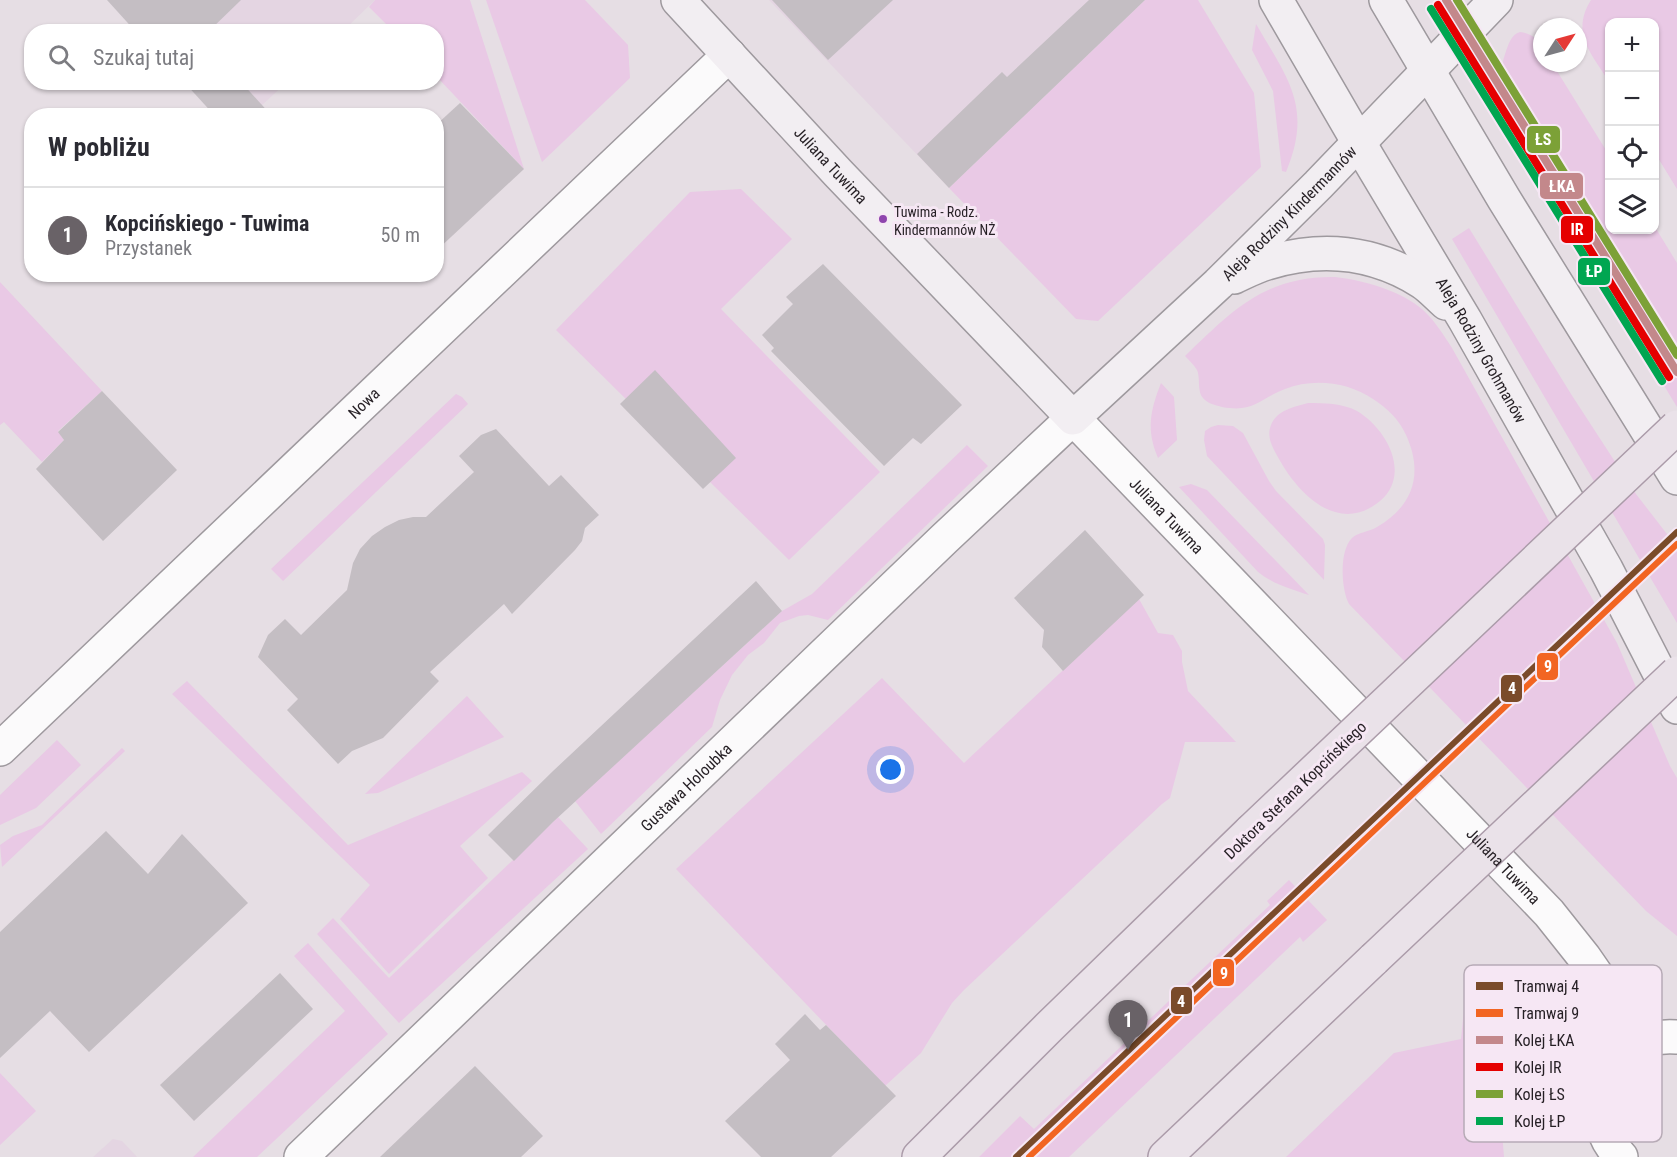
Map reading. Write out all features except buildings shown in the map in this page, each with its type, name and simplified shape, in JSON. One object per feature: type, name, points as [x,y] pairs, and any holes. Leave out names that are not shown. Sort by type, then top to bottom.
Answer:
[{"type":"main road","name":"Juliana Tuwima","points":[[678,0],[846,181],[1074,418]]},
{"type":"main road","name":"Aleja Rodziny Grohmanów","points":[[1276,0],[1465,320],[1606,569],[1677,707]]},
{"type":"main road","points":[[1386,0],[1504,199],[1677,478]]},
{"type":"main road","name":"Aleja Rodziny Kindermannów","points":[[1074,418],[1218,284],[1359,143],[1496,0]]},
{"type":"main road","points":[[1218,284],[1277,260],[1310,253],[1350,254],[1385,262],[1423,282],[1465,320]]},
{"type":"main road","name":"Doktora Stefana Kopcińskiego","points":[[919,1157],[1251,831],[1677,427]]},
{"type":"main road","points":[[1165,1157],[1677,673]]},
{"type":"street","name":"Nowa","points":[[0,749],[729,55]]},
{"type":"street","name":"Juliana Tuwima","points":[[1074,418],[1549,913],[1590,965]]},
{"type":"street","name":"Gustawa Holoubka","points":[[301,1157],[944,539],[1074,418]]},
{"type":"street","points":[[1662,1038],[1677,1037]]},
{"type":"street","points":[[1611,1142],[1622,1157]]},
{"type":"shaded area","points":[[163,0],[375,0],[350,24],[186,24]]},
{"type":"shaded area","points":[[375,0],[470,0],[524,169],[444,84],[444,24],[386,24],[369,7]]},
{"type":"shaded area","points":[[486,0],[585,0],[628,45],[630,78],[542,162]]},
{"type":"shaded area","points":[[769,0],[1145,0],[949,188]]},
{"type":"shaded area","points":[[1145,0],[1198,0],[1254,93],[1261,167],[1098,321],[1076,319],[949,188]]},
{"type":"shaded area","points":[[1591,0],[1677,0],[1677,189],[1659,160],[1659,18],[1605,18],[1605,76],[1587,45],[1585,12]]},
{"type":"shaded area","points":[[1256,24],[1287,78],[1297,111],[1294,149],[1286,172],[1282,171],[1273,91],[1252,50]]},
{"type":"shaded area","points":[[1520,32],[1533,37],[1533,72],[1558,72],[1605,149],[1605,234],[1659,234],[1677,263],[1677,407],[1511,134],[1504,113],[1500,82],[1503,61],[1509,42],[1514,35]]},
{"type":"shaded area","points":[[246,90],[278,90],[261,106]]},
{"type":"shaded area","points":[[741,189],[792,239],[721,309],[880,472],[789,560],[556,330],[690,192]]},
{"type":"shaded area","points":[[1469,228],[1571,394],[1636,494],[1677,547],[1677,623],[1452,239]]},
{"type":"shaded area","points":[[1335,277],[1370,284],[1404,297],[1423,310],[1435,323],[1452,348],[1617,643],[1677,778],[1677,936],[1646,911],[1349,604],[1343,580],[1343,561],[1348,544],[1354,536],[1374,529],[1389,519],[1407,499],[1412,488],[1414,463],[1411,449],[1396,419],[1373,399],[1342,385],[1319,383],[1296,386],[1242,408],[1222,407],[1202,397],[1197,370],[1185,356],[1219,324],[1269,289],[1310,278]]},
{"type":"shaded area","points":[[0,282],[102,391],[58,431],[64,440],[42,462],[4,422],[0,425]]},
{"type":"shaded area","points":[[1161,383],[1174,397],[1177,440],[1158,458],[1152,438],[1151,420]]},
{"type":"shaded area","points":[[456,394],[468,404],[283,581],[271,569]]},
{"type":"shaded area","points":[[1308,403],[1333,404],[1351,408],[1377,428],[1391,452],[1394,465],[1394,478],[1389,490],[1380,501],[1365,510],[1350,514],[1335,512],[1309,497],[1287,473],[1270,438],[1271,425],[1282,413]]},
{"type":"shaded area","points":[[1218,425],[1233,426],[1243,433],[1276,491],[1323,539],[1325,545],[1324,580],[1207,456],[1205,431]]},
{"type":"shaded area","points":[[967,445],[988,466],[828,620],[808,615],[780,623],[764,643],[748,655],[732,675],[720,700],[712,727],[601,834],[575,801],[782,611],[812,594]]},
{"type":"shaded area","points":[[1191,484],[1207,490],[1309,595],[1276,583],[1258,572],[1179,487]]},
{"type":"shaded area","points":[[1139,599],[1158,633],[1173,635],[1182,651],[1188,691],[1236,742],[1185,742],[1170,798],[964,990],[952,1003],[921,1053],[885,1086],[676,869],[882,678],[964,763]]},
{"type":"shaded area","points":[[187,681],[348,845],[522,772],[532,781],[460,846],[488,878],[389,974],[340,919],[370,885],[172,694]]},
{"type":"shaded area","points":[[467,696],[504,737],[378,793],[365,794]]},
{"type":"shaded area","points":[[57,740],[81,765],[36,808],[0,825],[0,795]]},
{"type":"shaded area","points":[[122,748],[125,751],[2,867],[0,845],[13,836],[42,825]]},
{"type":"shaded area","points":[[558,817],[588,849],[399,1023],[317,934],[333,918],[389,978]]},
{"type":"shaded area","points":[[1289,880],[1327,920],[1303,942],[1300,937],[1069,1157],[979,1157],[1020,1116],[1034,1129],[1270,905],[1267,901]]},
{"type":"shaded area","points":[[308,943],[388,1034],[257,1157],[193,1157],[345,1011],[294,956]]},
{"type":"shaded area","points":[[1464,1009],[1464,1142],[1503,1142],[1504,1157],[1286,1157],[1394,1053],[1461,1039]]},
{"type":"shaded area","points":[[0,1073],[36,1111],[0,1145]]},
{"type":"shaded area","points":[[113,1139],[122,1141],[137,1157],[93,1157]]},
{"type":"tram line","name":"4","points":[[1016,1157],[1677,532]]},
{"type":"tram line","name":"9","points":[[1029,1157],[1677,544]]},
{"type":"rail line","name":"ŁKA","points":[[1446,0],[1677,372]]},
{"type":"rail line","name":"ŁS","points":[[1457,0],[1677,355]]},
{"type":"rail line","name":"IR","points":[[1438,5],[1669,377]]},
{"type":"rail line","name":"ŁP","points":[[1431,9],[1662,381]]},
{"type":"place","name":"Tuwima - Rodz. Kindermannów NŻ","points":[[883,219]]},
{"type":"place","name":"Kopcińskiego - Tuwima","points":[[1128,1050]]}]
